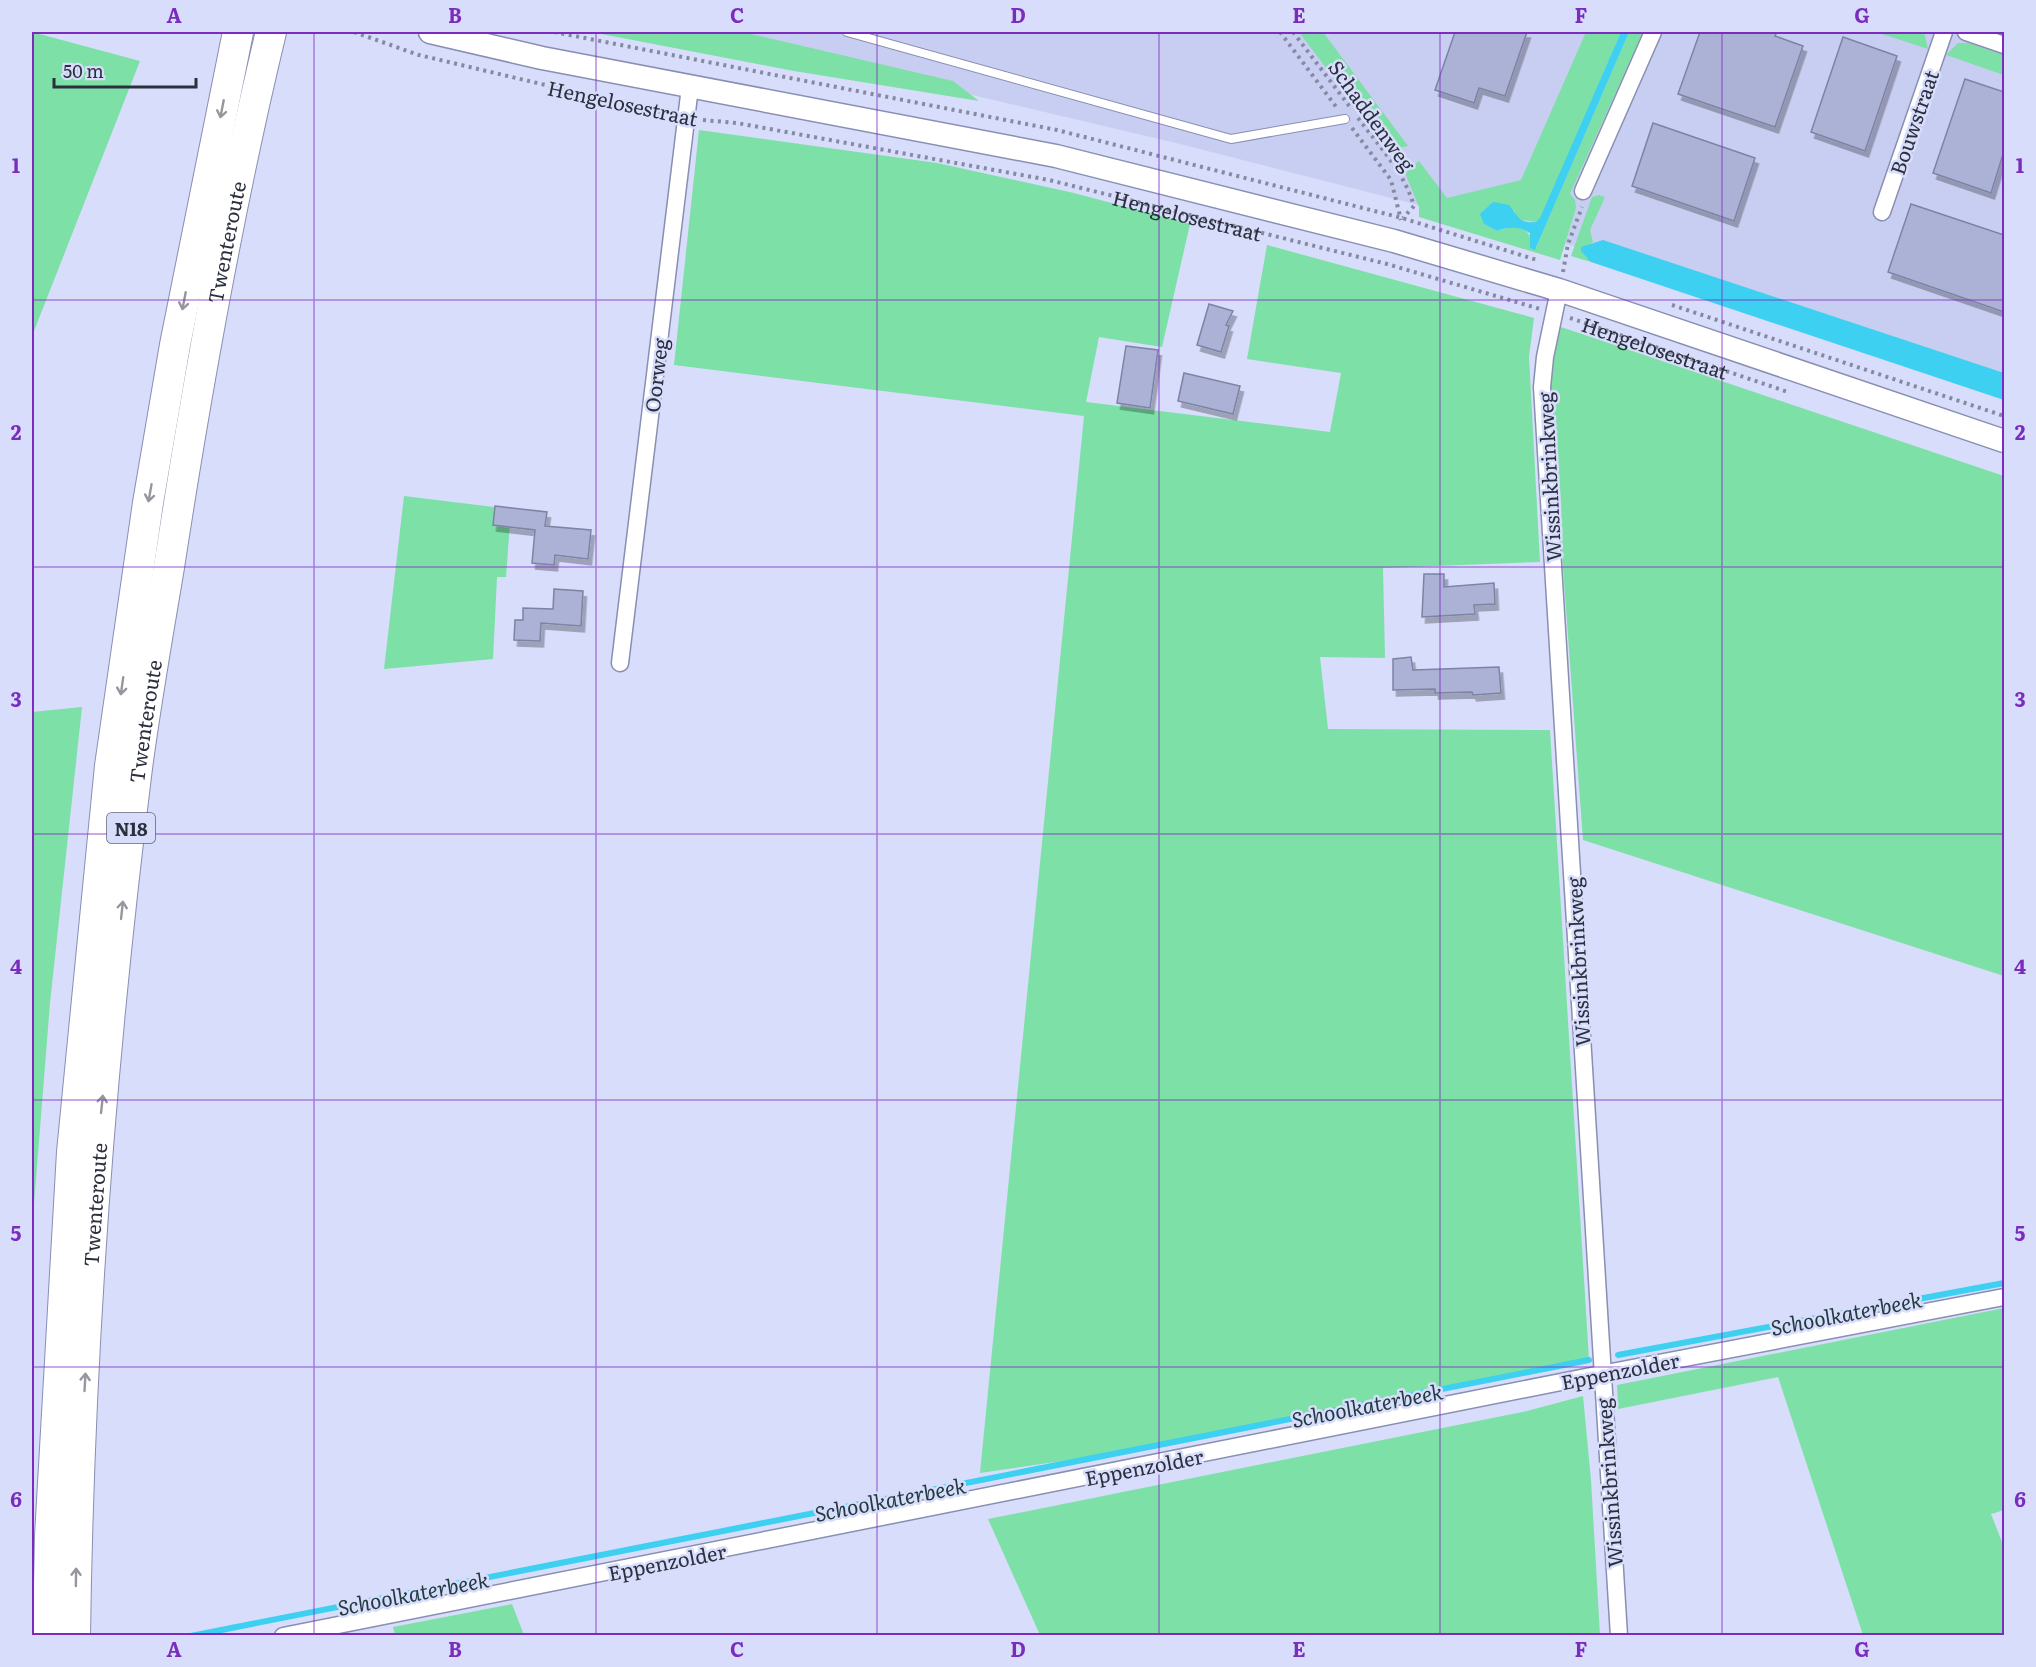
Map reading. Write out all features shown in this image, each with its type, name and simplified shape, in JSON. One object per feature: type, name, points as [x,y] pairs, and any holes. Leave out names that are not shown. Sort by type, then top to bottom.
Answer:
[{"type":"highway","name":"Twenteroute","points":[[48,1635],[50,1536],[72,1152],[110,766],[148,503],[175,345],[238,32]]},
{"type":"highway","name":"Twenteroute","points":[[75,1635],[76,1533],[97,1151],[137,767],[202,353],[239,167],[271,32]]},
{"type":"main road","name":"Hengelosestraat","points":[[430,32],[542,58],[1056,156],[1394,241],[1561,279],[2004,441]]},
{"type":"street","points":[[1583,191],[1653,32]]},
{"type":"street","name":"Bouwstraat","points":[[1882,212],[1944,32]]},
{"type":"street","points":[[1966,32],[2004,45]]},
{"type":"street","name":"Oorweg","points":[[620,663],[690,87]]},
{"type":"street","name":"Wissinkbrinkweg","points":[[1561,279],[1545,357],[1542,387],[1601,1374],[1619,1635]]},
{"type":"street","name":"Eppenzolder","points":[[283,1635],[1601,1374],[2004,1297]]},
{"type":"lane","points":[[848,32],[1231,139],[1346,119]]},
{"type":"path","name":"Hengelosestraat","points":[[354,32],[419,55],[687,119],[737,123],[1049,180],[1387,264],[1555,313],[1791,393]]},
{"type":"path","name":"Schaddenweg","points":[[1293,32],[1350,108]]},
{"type":"path","name":"Schaddenweg","points":[[1358,117],[1401,175],[1413,200],[1414,206],[1402,218]]},
{"type":"path","points":[[1561,279],[1568,244],[1582,206],[1583,191]]},
{"type":"path","points":[[1561,279],[1575,272]]},
{"type":"path","points":[[1665,302],[2004,416]]},
{"type":"shaded area","points":[[706,32],[2004,32],[2004,387],[1548,238],[1176,143]]},
{"type":"green space","points":[[32,32],[140,61],[32,336]]},
{"type":"green space","points":[[591,32],[743,32],[953,81],[979,101],[794,71]]},
{"type":"green space","points":[[1299,32],[1323,32],[1408,146],[1388,150]]},
{"type":"green space","points":[[1586,32],[1621,32],[1540,219],[1536,222],[1517,219],[1514,210],[1484,224],[1497,231],[1516,228],[1526,231],[1536,248],[1629,32],[1643,32],[1570,194],[1575,200],[1576,208],[1560,260],[1419,217],[1419,207],[1405,173],[1419,161],[1447,198],[1521,180]]},
{"type":"green space","points":[[1876,32],[1924,32],[1928,49]]},
{"type":"green space","points":[[1958,43],[1968,43],[2004,55],[2004,75],[1946,55]]},
{"type":"green space","points":[[699,130],[937,163],[1074,193],[1190,224],[1162,347],[1099,337],[1086,402],[1330,432],[1341,373],[1247,359],[1267,245],[1534,318],[1529,357],[1540,562],[1383,568],[1385,658],[1320,657],[1328,729],[1550,730],[1589,1360],[1096,1456],[980,1473],[1084,416],[674,365]]},
{"type":"green space","points":[[1599,195],[1605,197],[1590,230],[1593,242],[1583,253],[1588,255],[1591,262],[1571,256],[1592,197]]},
{"type":"green space","points":[[1561,327],[2004,476],[2004,976],[1583,840],[1549,377],[1555,341]]},
{"type":"green space","points":[[404,496],[511,509],[506,577],[497,577],[493,659],[384,669]]},
{"type":"green space","points":[[82,707],[50,1003],[32,1229],[32,712]]},
{"type":"green space","points":[[2004,1308],[2004,1510],[1991,1514],[2004,1547],[2004,1635],[1863,1635],[1778,1377],[1618,1409],[1617,1385]]},
{"type":"green space","points":[[1583,1396],[1591,1480],[1600,1635],[1040,1635],[988,1519],[1527,1411]]},
{"type":"green space","points":[[512,1604],[524,1635],[395,1635],[393,1627]]},
{"type":"water","points":[[1621,32],[1629,32],[1535,250],[1530,248],[1530,233],[1514,228],[1497,231],[1484,224],[1480,214],[1493,202],[1509,205],[1526,222],[1536,222],[1540,218]]},
{"type":"water","points":[[1603,240],[2004,373],[2004,400],[1591,262],[1581,251],[1581,247]]},
{"type":"building","points":[[1455,32],[1527,32],[1505,96],[1479,88],[1474,103],[1435,90]]},
{"type":"building","points":[[1700,32],[1777,32],[1775,36],[1803,46],[1775,127],[1678,94]]},
{"type":"building","points":[[1843,37],[1897,56],[1865,151],[1811,132]]},
{"type":"building","points":[[1965,79],[2004,92],[2004,151],[1991,193],[1933,173]]},
{"type":"building","points":[[1653,123],[1755,158],[1734,221],[1632,186]]},
{"type":"building","points":[[1911,204],[2004,235],[2004,312],[1888,272]]},
{"type":"building","points":[[1209,304],[1233,311],[1226,325],[1229,326],[1221,352],[1197,345]]},
{"type":"building","points":[[1126,346],[1158,350],[1150,408],[1117,403]]},
{"type":"building","points":[[1184,373],[1240,386],[1233,414],[1178,401]]},
{"type":"building","points":[[495,506],[547,512],[545,526],[591,530],[588,559],[555,555],[554,565],[532,563],[535,530],[493,525]]},
{"type":"building","points":[[1424,574],[1444,574],[1444,587],[1494,583],[1495,604],[1474,605],[1475,614],[1422,617]]},
{"type":"building","points":[[554,589],[583,591],[581,626],[541,623],[540,641],[514,640],[515,620],[523,620],[523,608],[553,609]]},
{"type":"building","points":[[1411,657],[1413,670],[1499,667],[1501,693],[1473,695],[1472,692],[1435,693],[1435,689],[1393,690],[1393,659]]},
{"type":"waterway","name":"Schoolkaterbeek","points":[[1618,1355],[2004,1283]]},
{"type":"waterway","name":"Schoolkaterbeek","points":[[191,1636],[1589,1360]]}]
